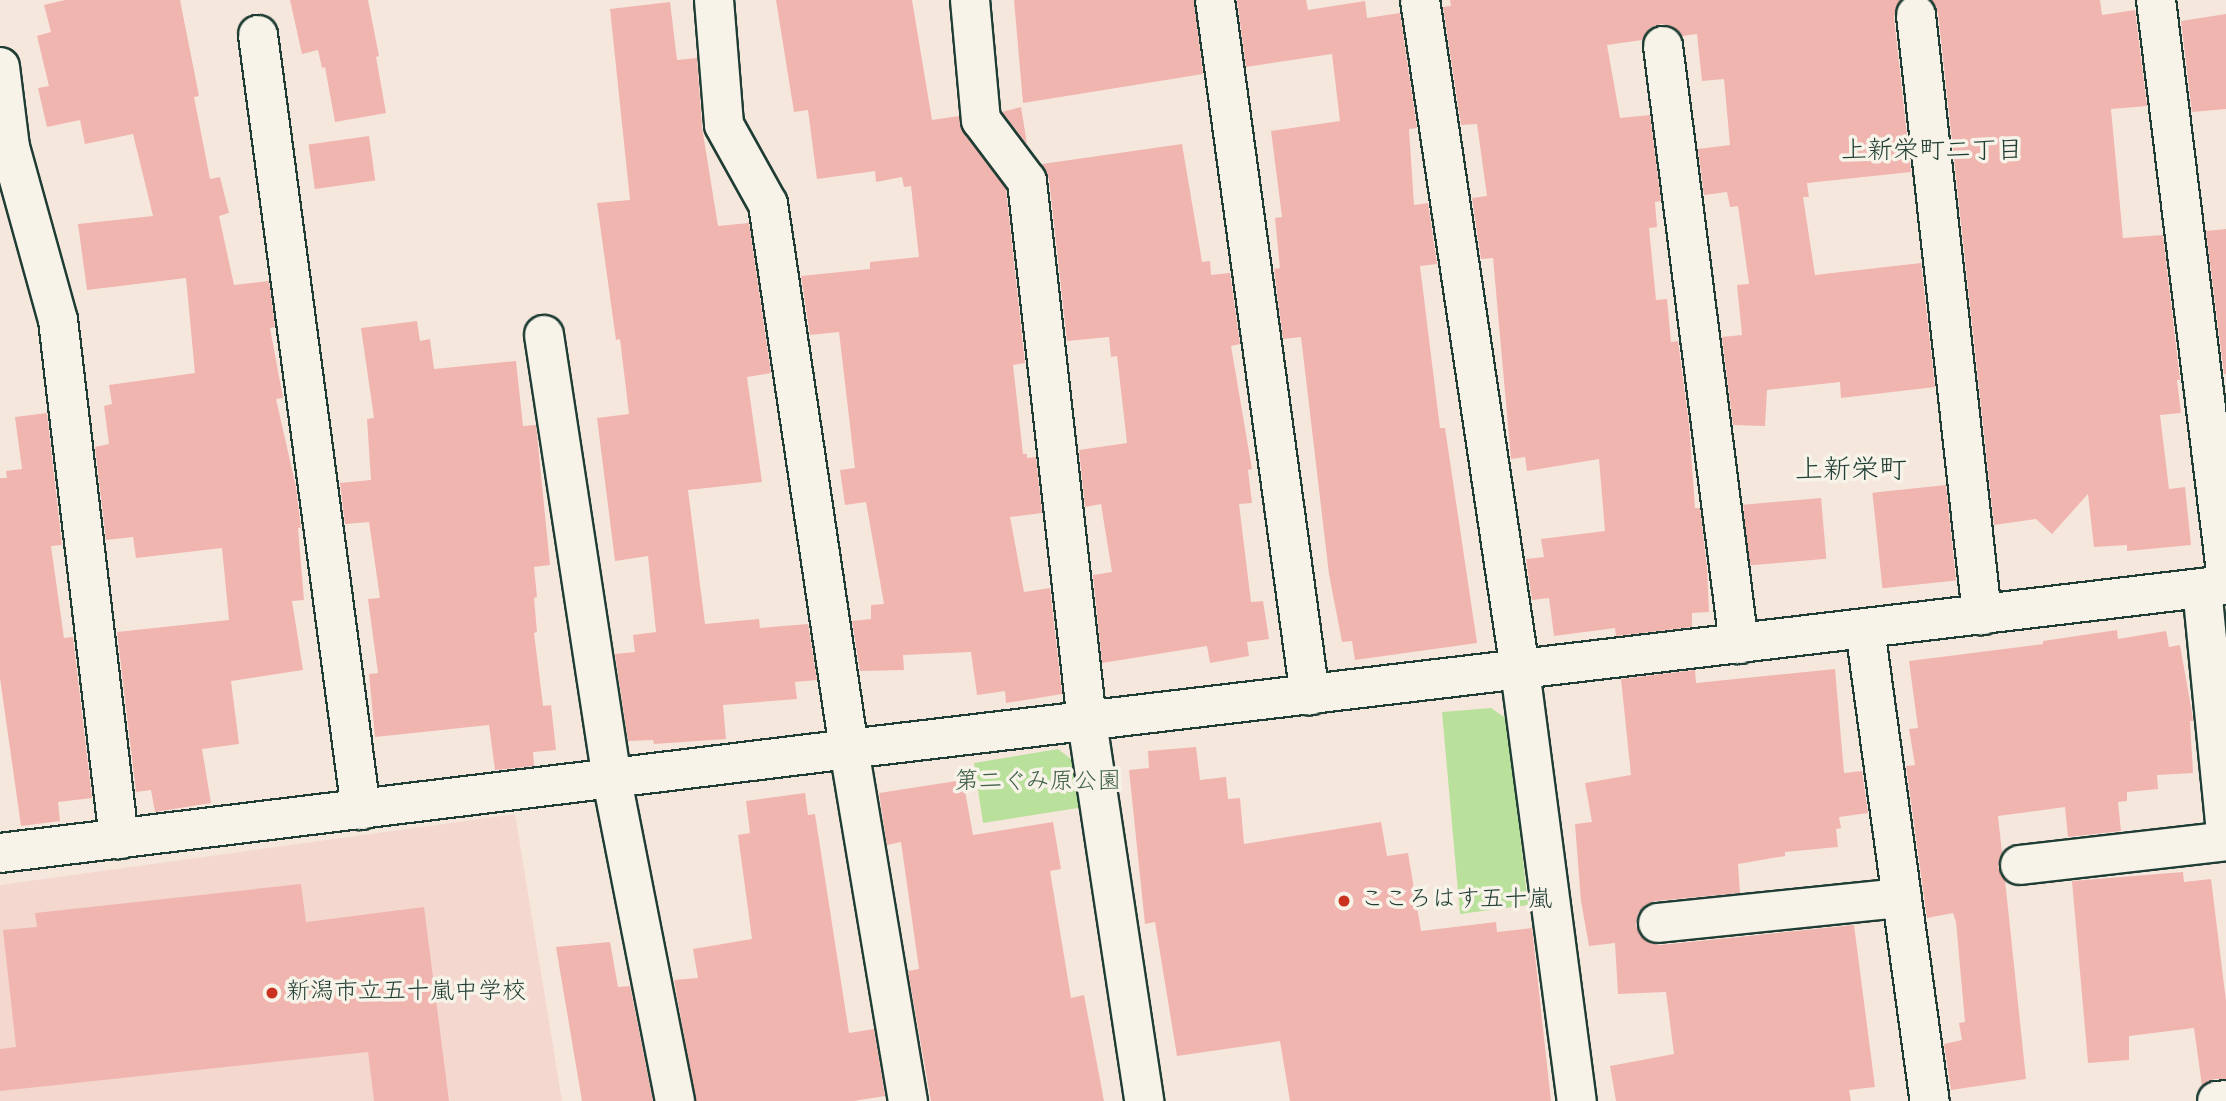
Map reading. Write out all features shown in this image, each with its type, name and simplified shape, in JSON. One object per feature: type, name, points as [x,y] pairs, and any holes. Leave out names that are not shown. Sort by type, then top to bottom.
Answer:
[{"type":"street","points":[[714,0],[724,125],[768,204],[849,749],[908,1101]]},
{"type":"street","points":[[970,0],[981,120],[1027,181],[1087,722],[1144,1101]]},
{"type":"street","points":[[1215,0],[1310,696]]},
{"type":"street","points":[[1420,0],[1520,670],[1577,1101]]},
{"type":"street","points":[[2156,0],[2218,582],[2226,832]]},
{"type":"street","points":[[1916,15],[1982,615]]},
{"type":"street","points":[[258,36],[361,810]]},
{"type":"street","points":[[1663,46],[1739,644]]},
{"type":"street","points":[[0,67],[10,147],[58,320],[119,839]]},
{"type":"street","points":[[544,335],[612,780],[675,1101]]},
{"type":"street","points":[[0,853],[1982,615],[2218,582]]},
{"type":"street","points":[[1866,629],[1930,1101]]},
{"type":"street","points":[[2020,865],[2226,841]]},
{"type":"street","points":[[1658,923],[1902,898]]},
{"type":"street","points":[[2217,1101],[2226,1100]]},
{"type":"shaded area","name":"新潟市立五十嵐中学校","points":[[515,814],[562,1101],[0,1101],[0,885]]},
{"type":"green space","points":[[1491,708],[1507,719],[1528,905],[1460,914],[1442,712]]},
{"type":"green space","name":"第二ぐみ原公園","points":[[1058,749],[1076,763],[1084,807],[983,823],[974,763]]},
{"type":"building","points":[[65,0],[180,0],[199,96],[194,97],[210,179],[220,177],[229,213],[219,216],[234,285],[269,281],[275,327],[270,328],[283,398],[276,399],[296,487],[301,528],[298,528],[304,600],[292,601],[303,670],[231,681],[239,744],[202,749],[211,803],[155,812],[151,790],[136,792],[117,632],[229,620],[222,548],[136,558],[133,537],[106,540],[95,447],[109,444],[104,406],[112,404],[109,385],[195,373],[186,278],[87,290],[78,224],[153,216],[133,134],[85,144],[80,120],[47,127],[38,88],[49,86],[37,36],[51,32],[44,5]]},
{"type":"building","points":[[290,0],[368,0],[386,113],[335,122],[325,67],[322,68],[318,50],[302,54]]},
{"type":"building","points":[[776,0],[912,0],[932,120],[959,116],[964,133],[1006,189],[1025,363],[1013,365],[1023,454],[1027,454],[1027,458],[1036,457],[1042,513],[1010,517],[1024,592],[1050,588],[1062,694],[1006,703],[1005,691],[977,695],[971,652],[903,655],[904,670],[860,671],[852,621],[871,619],[871,605],[884,604],[866,502],[845,505],[840,470],[855,468],[839,332],[810,335],[801,276],[870,269],[870,262],[919,257],[911,186],[904,187],[902,177],[876,182],[875,171],[817,179],[808,110],[794,112]]},
{"type":"building","points":[[1014,0],[1194,0],[1203,74],[1023,103]]},
{"type":"building","points":[[1237,0],[1306,0],[1308,10],[1365,1],[1367,18],[1400,13],[1417,128],[1409,129],[1414,205],[1428,203],[1437,264],[1420,266],[1440,428],[1445,428],[1477,643],[1355,660],[1352,641],[1342,642],[1329,574],[1301,337],[1283,339],[1274,269],[1280,268],[1275,218],[1282,217],[1271,131],[1340,121],[1332,54],[1246,67]]},
{"type":"building","points":[[1450,0],[1901,0],[1894,17],[1911,172],[1807,183],[1809,197],[1803,197],[1815,275],[1921,263],[1935,387],[1841,398],[1840,382],[1767,390],[1765,426],[1733,425],[1722,337],[1742,335],[1737,285],[1749,284],[1738,206],[1730,207],[1727,192],[1704,195],[1698,149],[1730,145],[1724,79],[1702,81],[1697,34],[1682,36],[1671,26],[1661,24],[1650,28],[1642,40],[1607,45],[1620,118],[1650,115],[1661,201],[1655,202],[1657,227],[1649,228],[1656,300],[1667,299],[1671,342],[1678,341],[1689,424],[1695,508],[1700,508],[1707,568],[1709,612],[1692,613],[1692,627],[1616,636],[1615,628],[1554,636],[1549,598],[1532,600],[1526,559],[1544,557],[1541,539],[1605,531],[1599,459],[1527,471],[1525,457],[1511,459],[1493,258],[1481,259],[1472,198],[1487,196],[1477,124],[1461,125],[1443,7],[1451,6]]},
{"type":"building","points":[[1931,0],[2100,0],[2102,15],[2135,10],[2147,106],[2111,109],[2123,238],[2163,235],[2180,380],[2177,380],[2181,413],[2160,415],[2169,489],[2185,487],[2191,545],[2127,551],[2127,545],[2094,547],[2088,494],[2052,534],[2036,519],[1994,525],[1938,13]]},
{"type":"building","points":[[670,2],[677,60],[697,58],[702,127],[718,226],[749,223],[771,373],[747,377],[762,482],[688,490],[705,624],[759,619],[760,628],[808,624],[817,680],[795,682],[797,699],[723,705],[726,739],[654,744],[653,740],[628,741],[615,654],[635,652],[633,635],[656,632],[648,556],[615,561],[597,418],[629,414],[620,339],[616,340],[597,203],[630,200],[610,9]]},
{"type":"building","points":[[2226,14],[2226,109],[2192,112],[2181,21]]},
{"type":"building","points":[[1021,107],[1027,144],[1002,112]]},
{"type":"building","points":[[369,136],[375,181],[315,189],[309,144]]},
{"type":"building","points":[[1182,144],[1202,262],[1210,261],[1211,275],[1230,273],[1240,344],[1231,346],[1252,469],[1248,470],[1252,503],[1239,504],[1251,602],[1263,601],[1269,639],[1247,642],[1249,656],[1210,663],[1207,646],[1102,663],[1093,575],[1112,572],[1101,504],[1085,507],[1079,450],[1127,443],[1117,356],[1111,357],[1109,337],[1067,341],[1049,179],[1042,164]]},
{"type":"building","points":[[2226,229],[2226,374],[2224,374],[2206,231]]},
{"type":"building","points":[[417,321],[420,341],[430,339],[434,369],[516,361],[523,426],[536,425],[550,565],[534,567],[537,632],[534,633],[543,706],[551,705],[556,750],[533,752],[534,766],[495,770],[489,725],[375,737],[369,674],[378,673],[368,599],[380,598],[369,522],[345,524],[340,483],[371,480],[367,419],[374,418],[361,328]]},
{"type":"building","points":[[47,413],[62,545],[51,546],[64,638],[73,637],[92,798],[58,802],[60,821],[21,826],[0,678],[0,478],[7,478],[6,471],[22,469],[15,417]]},
{"type":"building","points":[[1946,485],[1956,580],[1882,588],[1872,493]]},
{"type":"building","points":[[1821,498],[1826,559],[1749,566],[1743,505]]},
{"type":"building","points":[[2117,630],[2118,639],[2166,631],[2169,647],[2180,645],[2193,721],[2190,721],[2193,773],[2157,775],[2158,789],[2127,792],[2127,801],[2118,802],[2121,831],[2068,837],[2065,807],[1998,816],[2002,853],[1998,867],[2005,880],[2026,1079],[1951,1090],[1944,1044],[1962,1040],[1959,1023],[1965,1022],[1956,922],[1953,913],[1927,918],[1906,766],[1915,765],[1909,729],[1918,728],[1909,661],[2043,644],[2043,641]]},
{"type":"building","points":[[1835,669],[1844,773],[1862,771],[1868,813],[1839,817],[1841,828],[1836,829],[1838,847],[1785,852],[1785,856],[1738,864],[1740,893],[1655,901],[1638,913],[1636,925],[1641,936],[1650,943],[1660,945],[1854,925],[1875,1087],[1849,1090],[1851,1101],[1616,1101],[1610,1066],[1674,1054],[1666,992],[1618,994],[1615,943],[1589,946],[1581,901],[1575,824],[1592,822],[1585,783],[1631,775],[1621,679],[1695,670],[1696,683]]},
{"type":"building","points":[[1196,747],[1200,780],[1226,777],[1228,799],[1240,798],[1244,844],[1381,822],[1387,856],[1408,853],[1421,931],[1496,922],[1497,932],[1532,928],[1551,1101],[1290,1101],[1280,1041],[1177,1056],[1155,922],[1145,924],[1129,770],[1149,768],[1148,751]]},
{"type":"building","points":[[963,780],[973,835],[1053,822],[1061,869],[1050,871],[1071,998],[1084,995],[1104,1101],[931,1101],[908,971],[919,969],[901,842],[887,845],[879,793]]},
{"type":"building","points":[[805,793],[808,815],[815,814],[849,1033],[874,1029],[885,1096],[854,1101],[696,1101],[674,980],[698,978],[693,949],[752,939],[738,835],[750,833],[746,801]]},
{"type":"building","points":[[2183,872],[2184,882],[2211,879],[2226,1001],[2226,1079],[2214,1079],[2202,1086],[2194,1028],[2129,1036],[2129,1060],[2088,1063],[2072,881]]},
{"type":"building","points":[[301,884],[306,922],[424,907],[449,1101],[374,1101],[368,1052],[0,1091],[0,1049],[16,1047],[3,930],[37,927],[35,913]]},
{"type":"building","points":[[610,942],[618,987],[630,986],[653,1101],[582,1101],[556,947]]},
{"type":"place","name":"こころはす五十嵐","points":[[1344,901]]},
{"type":"place","name":"新潟市立五十嵐中学校","points":[[272,993]]},
{"type":"district","name":"上新栄町二丁目","points":[[1932,153]]},
{"type":"district","name":"上新栄町","points":[[1851,472]]}]
